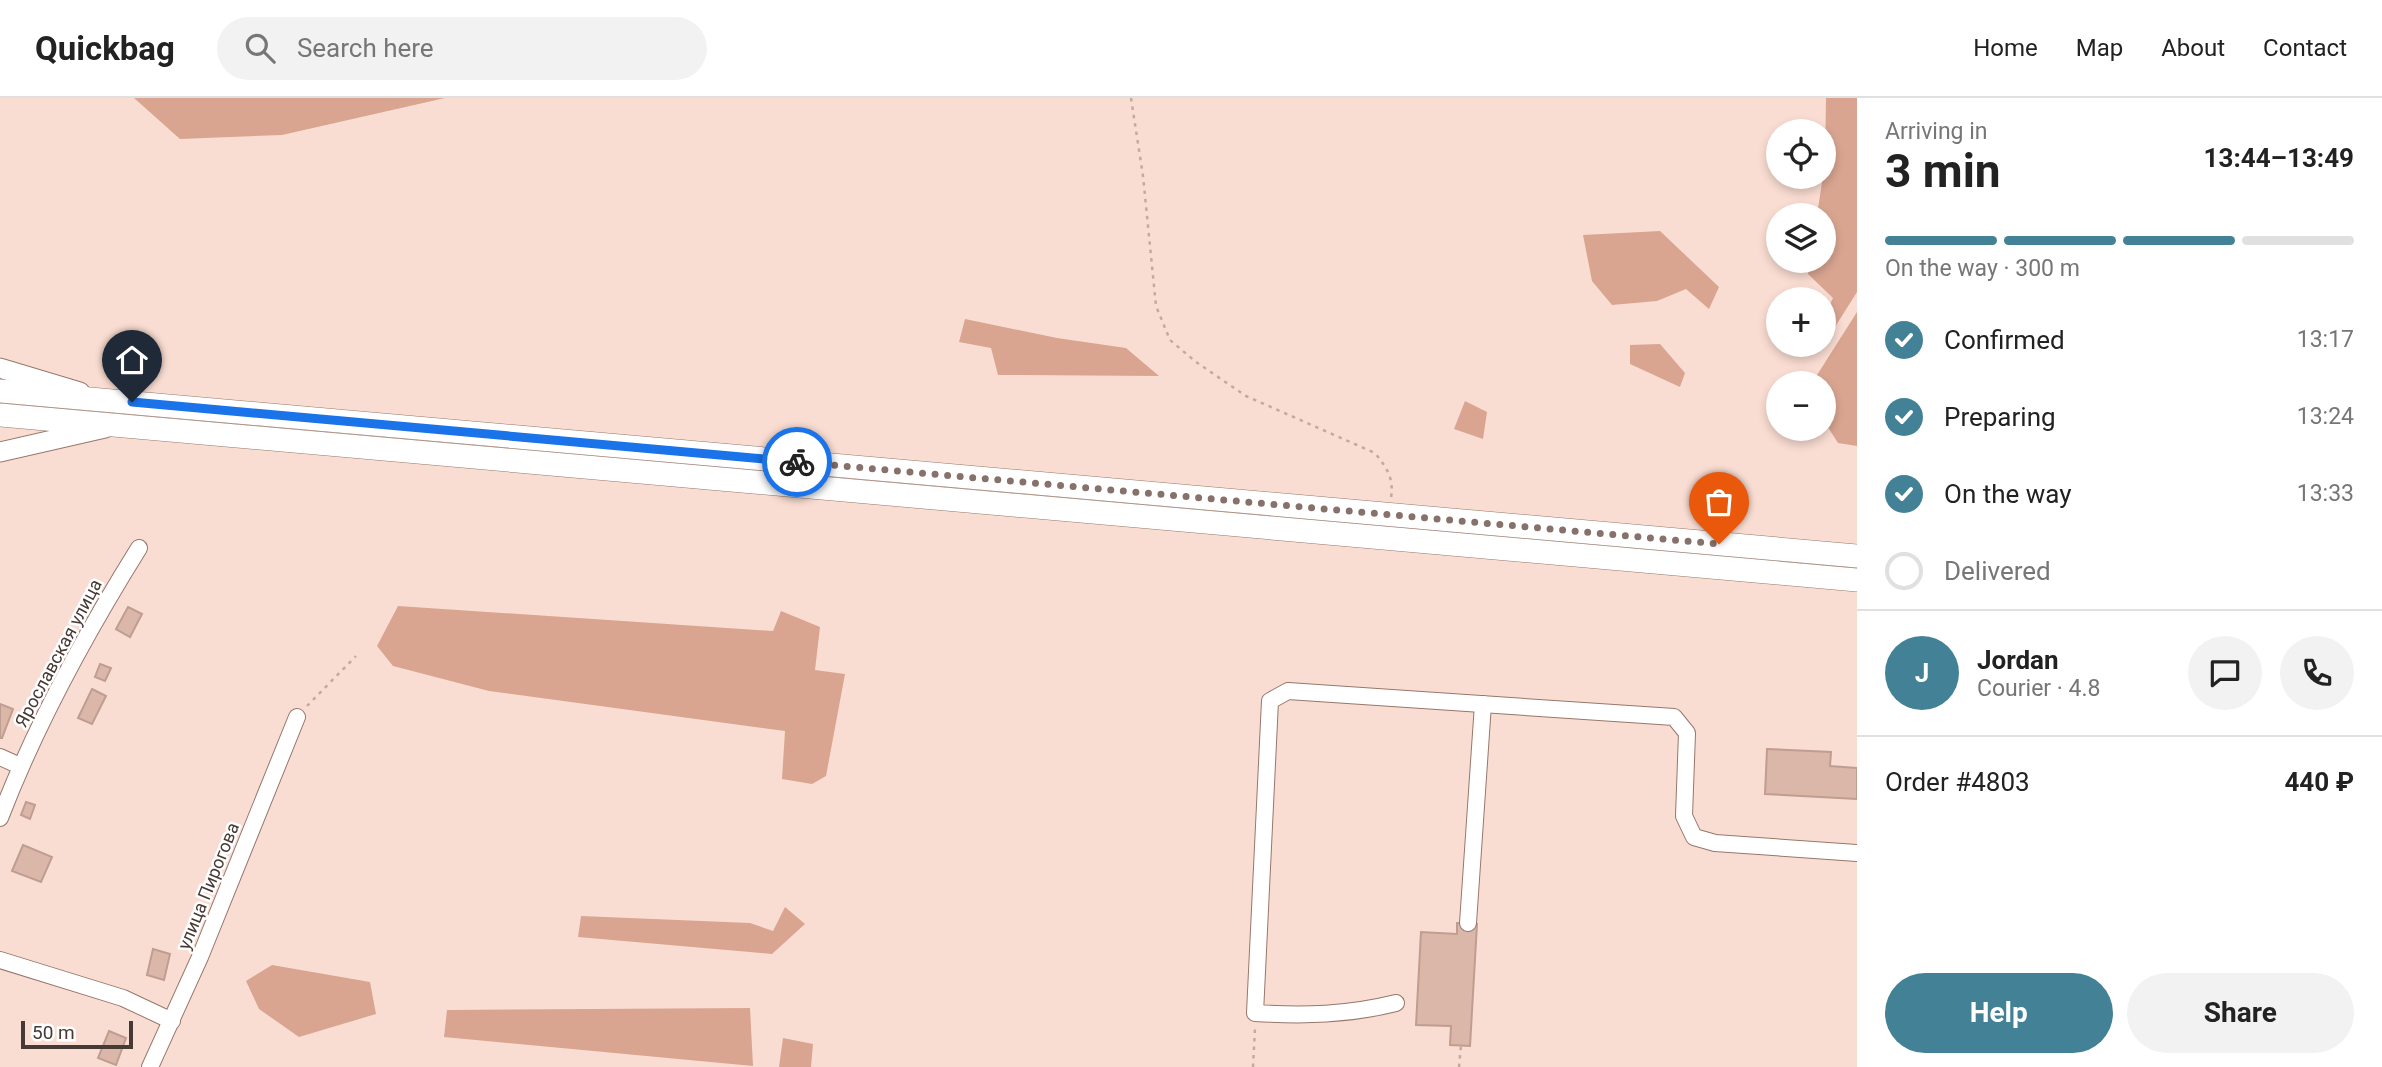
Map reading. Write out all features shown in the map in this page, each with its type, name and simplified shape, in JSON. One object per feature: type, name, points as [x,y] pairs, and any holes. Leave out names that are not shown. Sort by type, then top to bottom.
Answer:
[{"type":"highway","points":[[0,391],[1857,556]]},
{"type":"highway","points":[[0,415],[1857,580]]},
{"type":"main road","points":[[0,368],[104,400]]},
{"type":"main road","points":[[0,452],[118,425]]},
{"type":"street","name":"Ярославская улица","points":[[0,818],[20,766],[111,593],[139,548]]},
{"type":"street","points":[[1396,1003],[1359,1012],[1321,1015],[1255,1013],[1270,701],[1288,691],[1674,717],[1687,733],[1684,816],[1694,837],[1715,843],[1857,853]]},
{"type":"street","points":[[1468,923],[1483,704]]},
{"type":"street","name":"улица Пирогова","points":[[150,1067],[172,1021],[297,717]]},
{"type":"street","points":[[0,758],[20,766]]},
{"type":"street","points":[[0,960],[122,998],[172,1021]]},
{"type":"path","points":[[1131,98],[1143,176],[1156,306],[1170,340],[1196,362],[1246,396],[1375,453],[1386,467],[1393,483],[1388,515]]},
{"type":"path","points":[[297,717],[356,656]]},
{"type":"path","points":[[1253,1067],[1255,1013]]},
{"type":"path","points":[[1459,1067],[1461,1045]]},
{"type":"shaded area","points":[[134,98],[445,98],[282,135],[180,139]]},
{"type":"shaded area","points":[[1826,98],[1857,98],[1857,292],[1836,325],[1836,287],[1822,287],[1808,274],[1836,273],[1836,203],[1819,203],[1821,189],[1836,189],[1836,119],[1826,119]]},
{"type":"shaded area","points":[[1660,231],[1719,287],[1709,309],[1686,289],[1657,301],[1612,305],[1592,281],[1583,235]]},
{"type":"shaded area","points":[[1857,312],[1857,446],[1838,443],[1836,440],[1836,371],[1820,371],[1828,357],[1836,357],[1836,345]]},
{"type":"shaded area","points":[[965,319],[1057,338],[1126,348],[1159,376],[998,375],[991,348],[959,342]]},
{"type":"shaded area","points":[[1660,344],[1685,373],[1680,387],[1630,364],[1630,345]]},
{"type":"shaded area","points":[[1465,401],[1487,412],[1483,439],[1454,429]]},
{"type":"shaded area","points":[[398,606],[773,631],[781,611],[820,627],[815,670],[845,674],[826,776],[812,784],[782,779],[785,731],[489,691],[393,666],[377,646]]},
{"type":"shaded area","points":[[785,907],[805,924],[772,954],[578,937],[581,916],[750,923],[773,931]]},
{"type":"shaded area","points":[[272,965],[370,982],[376,1014],[299,1037],[259,1009],[246,981]]},
{"type":"shaded area","points":[[750,1008],[753,1066],[444,1037],[447,1010]]},
{"type":"shaded area","points":[[783,1038],[813,1044],[811,1067],[779,1067]]},
{"type":"building","points":[[128,607],[142,614],[130,637],[116,629]]},
{"type":"building","points":[[100,664],[111,668],[105,681],[95,677]]},
{"type":"building","points":[[92,689],[106,696],[92,724],[78,718]]},
{"type":"building","points":[[0,704],[13,709],[2,738],[0,738]]},
{"type":"building","points":[[1767,749],[1831,752],[1830,766],[1857,768],[1857,799],[1765,794]]},
{"type":"building","points":[[26,802],[35,805],[30,819],[21,815]]},
{"type":"building","points":[[23,845],[52,857],[41,882],[12,871]]},
{"type":"building","points":[[1457,923],[1477,924],[1470,1046],[1450,1045],[1451,1026],[1416,1025],[1421,932],[1457,934]]},
{"type":"building","points":[[153,949],[170,954],[164,980],[147,975]]},
{"type":"building","points":[[109,1031],[126,1038],[116,1065],[98,1058]]},
{"type":"way so far","points":[[797,462],[1719,544]]},
{"type":"route","points":[[132,402],[797,462]]}]
